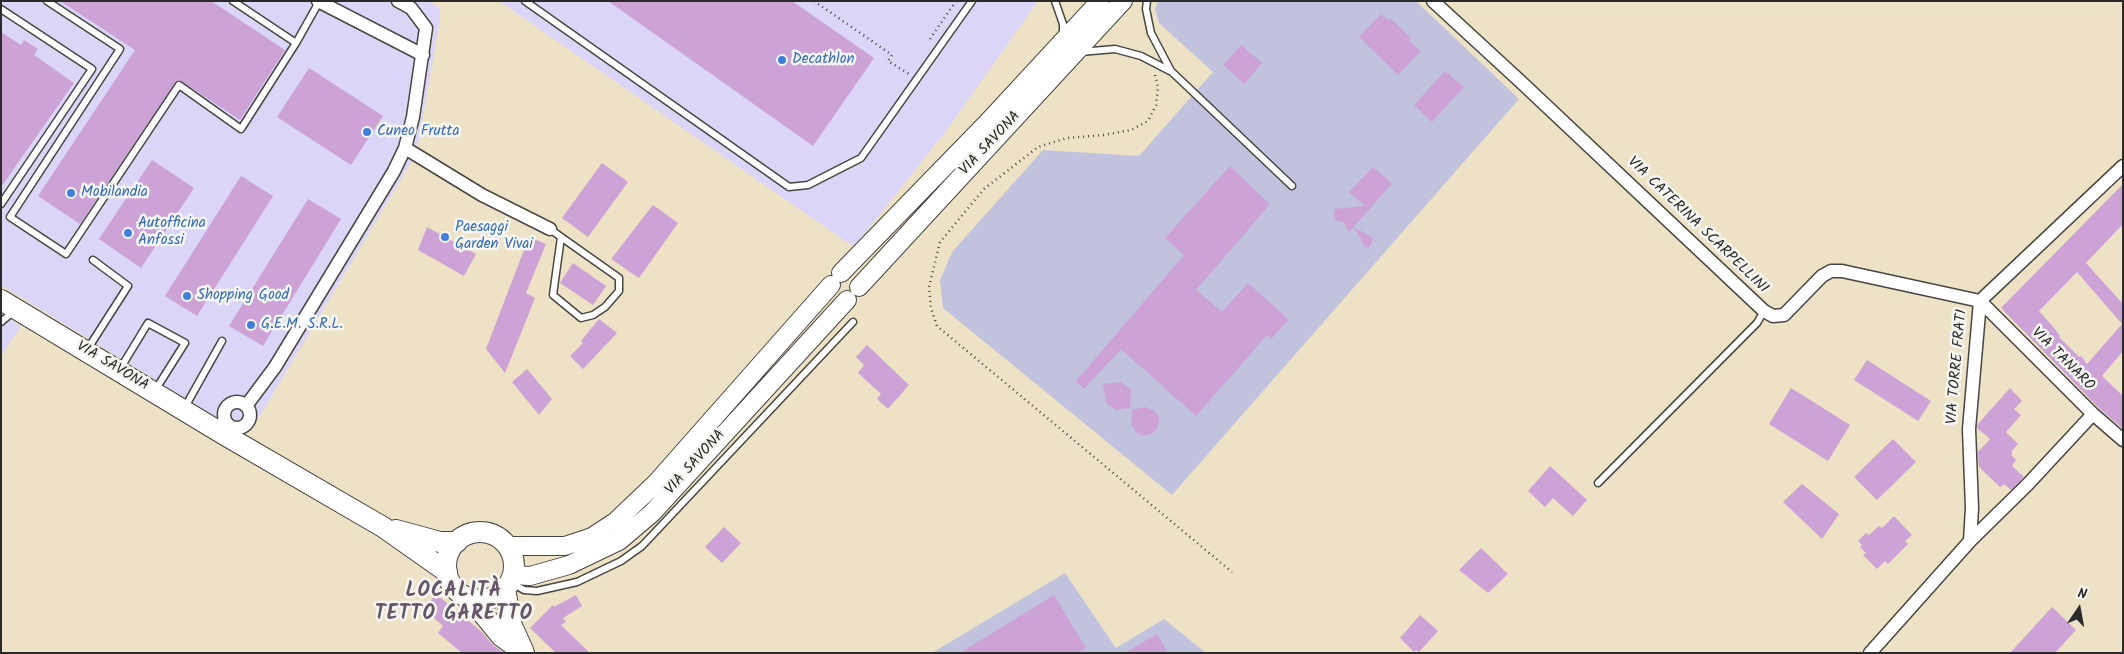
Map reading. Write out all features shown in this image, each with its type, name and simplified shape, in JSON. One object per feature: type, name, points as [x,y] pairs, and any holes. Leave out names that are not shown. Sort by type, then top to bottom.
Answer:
[{"type":"main road","name":"VIA SAVONA","points":[[6,310],[86,351],[184,410],[226,430],[383,527],[447,572]]},
{"type":"main road","name":"VIA SAVONA","points":[[383,527],[440,542],[457,542]]},
{"type":"main road","points":[[483,533],[499,538],[508,546],[512,555],[510,582],[512,626],[524,653],[501,636],[471,599],[455,589],[447,572],[449,556],[457,542],[467,535],[483,533]]},
{"type":"main road","points":[[471,599],[490,599],[510,582]]},
{"type":"street","points":[[246,406],[276,367],[394,171],[405,148],[413,117],[426,28],[411,8],[398,1]]},
{"type":"street","name":"VIA SAVONA","points":[[510,582],[570,565],[619,541],[652,512],[853,293],[1069,47],[1100,1]]},
{"type":"street","name":"VIA SAVONA","points":[[508,546],[565,546],[592,537],[615,522],[656,483],[836,279],[987,123],[1069,47],[1123,1]]},
{"type":"street","name":"VIA CATERINA SCARPELLINI","points":[[1432,1],[1521,82],[1764,311],[1773,316],[1784,315],[1822,276],[1831,271],[1980,301]]},
{"type":"street","points":[[318,2],[423,55]]},
{"type":"street","points":[[405,148],[482,195],[556,233]]},
{"type":"street","name":"VIA TORRE FRATI","points":[[1970,541],[1972,508],[1968,429],[1980,301],[2123,166]]},
{"type":"street","name":"VIA TANARO","points":[[1980,301],[2092,414],[2123,440]]},
{"type":"street","points":[[236,402],[246,406],[250,414],[247,422],[239,427],[226,430],[224,416],[227,407],[236,402]]},
{"type":"street","points":[[1870,653],[1970,541],[2028,484],[2092,414]]},
{"type":"lane","points":[[47,1],[120,49],[10,217],[66,254],[179,85],[241,129],[296,43],[318,2]]},
{"type":"lane","points":[[233,1],[296,43]]},
{"type":"lane","points":[[525,1],[789,187],[808,185],[860,158],[972,1]]},
{"type":"lane","points":[[1055,1],[1069,47],[1115,49],[1141,56],[1171,71],[1292,186]]},
{"type":"lane","points":[[1147,1],[1146,9],[1151,33],[1171,71]]},
{"type":"lane","points":[[1,9],[92,69],[1,204]]},
{"type":"lane","points":[[556,233],[619,278],[619,291],[605,307],[593,315],[581,318],[553,295],[556,233]]},
{"type":"lane","points":[[86,351],[128,286],[92,260]]},
{"type":"lane","points":[[1598,482],[1757,323],[1764,311]]},
{"type":"lane","points":[[510,582],[524,590],[537,591],[577,582],[621,561],[642,546],[853,322]]},
{"type":"lane","points":[[118,371],[148,323],[185,343],[154,392]]},
{"type":"lane","points":[[184,410],[222,341]]},
{"type":"path","points":[[814,1],[892,55],[888,61],[916,78]]},
{"type":"path","points":[[1141,56],[1154,71],[1158,87],[1156,105],[1148,121],[1131,130],[1104,135],[1067,138],[1038,147],[984,189],[940,242],[929,287],[931,308],[937,326],[1232,572]]},
{"type":"shaded area","points":[[1,1],[429,1],[440,8],[440,19],[418,145],[412,161],[252,429],[242,433],[1,285]]},
{"type":"shaded area","points":[[499,1],[1038,1],[946,131],[854,247]]},
{"type":"shaded area","points":[[1158,1],[1416,1],[1519,99],[1172,495],[943,308],[940,280],[952,252],[1043,150],[1139,156],[1213,72],[1159,23],[1155,9]]},
{"type":"shaded area","points":[[1,314],[21,326],[1,356]]},
{"type":"shaded area","points":[[1065,573],[1116,648],[1164,619],[1206,653],[932,653]]},
{"type":"building","points":[[60,1],[211,1],[285,50],[240,120],[178,79],[80,224],[38,196],[135,50]]},
{"type":"building","points":[[608,1],[792,1],[874,58],[813,146]]},
{"type":"building","points":[[1381,14],[1388,20],[1390,18],[1411,38],[1409,40],[1421,51],[1398,75],[1359,37]]},
{"type":"building","points":[[1,32],[21,45],[24,40],[38,49],[34,55],[74,83],[1,187]]},
{"type":"building","points":[[1241,45],[1262,63],[1244,84],[1223,65]]},
{"type":"building","points":[[309,68],[383,116],[351,165],[277,117]]},
{"type":"building","points":[[1445,71],[1464,87],[1432,122],[1414,105]]},
{"type":"building","points":[[152,160],[194,188],[141,268],[99,239]]},
{"type":"building","points":[[602,163],[628,182],[588,237],[562,218]]},
{"type":"building","points":[[1230,166],[1270,204],[1196,290],[1222,312],[1248,283],[1289,320],[1271,339],[1267,335],[1196,416],[1121,349],[1084,389],[1076,381],[1184,255],[1165,238]]},
{"type":"building","points":[[1373,167],[1392,184],[1349,232],[1344,222],[1334,219],[1334,209],[1365,206],[1349,192]]},
{"type":"building","points":[[241,176],[273,196],[197,316],[165,296]]},
{"type":"building","points":[[2123,184],[2123,224],[2086,263],[2123,304],[2123,351],[2102,376],[2123,396],[2123,429],[2099,408],[2001,308]],"holes":[[[2077,272],[2122,324],[2087,364],[2081,356],[2079,357],[2059,337],[2055,329],[2039,311]]]},
{"type":"building","points":[[308,199],[341,219],[263,346],[229,326]]},
{"type":"building","points":[[653,205],[678,223],[639,278],[611,259]]},
{"type":"building","points":[[427,227],[476,254],[464,276],[418,250]]},
{"type":"building","points":[[1354,227],[1373,238],[1371,245],[1367,248],[1363,244]]},
{"type":"building","points":[[529,237],[546,244],[526,293],[535,298],[505,373],[486,349]]},
{"type":"building","points":[[573,263],[606,286],[593,305],[560,283]]},
{"type":"building","points":[[599,319],[617,333],[583,369],[570,356],[583,343],[581,341]]},
{"type":"building","points":[[867,345],[909,385],[888,409],[877,399],[881,394],[858,373],[864,365],[856,357]]},
{"type":"building","points":[[1867,360],[1931,401],[1918,421],[1854,380]]},
{"type":"building","points":[[527,369],[552,399],[539,415],[512,382]]},
{"type":"building","points":[[1121,382],[1131,390],[1130,408],[1116,410],[1106,403],[1103,384]]},
{"type":"building","points":[[1791,388],[1850,425],[1828,461],[1769,424]]},
{"type":"building","points":[[2010,388],[2022,401],[2014,409],[2021,415],[2006,432],[2018,444],[2011,452],[2013,453],[2011,455],[2016,460],[2012,466],[2024,477],[2011,490],[2004,484],[2000,487],[1979,467],[1978,452],[1990,439],[1977,428],[1978,424]]},
{"type":"building","points":[[1145,407],[1155,411],[1159,418],[1158,427],[1153,433],[1141,435],[1136,432],[1131,424],[1132,410]]},
{"type":"building","points":[[1893,439],[1916,462],[1877,500],[1854,477]]},
{"type":"building","points":[[1550,466],[1587,500],[1573,516],[1553,498],[1545,507],[1528,491]]},
{"type":"building","points":[[1802,484],[1839,514],[1822,539],[1783,502]]},
{"type":"building","points":[[1894,516],[1912,535],[1905,541],[1908,544],[1888,564],[1885,561],[1877,569],[1863,555],[1866,553],[1860,547],[1862,545],[1858,541],[1866,533],[1869,535],[1879,526],[1882,528]]},
{"type":"building","points":[[724,527],[741,543],[722,563],[705,547]]},
{"type":"building","points":[[1481,548],[1508,574],[1488,593],[1459,570]]},
{"type":"building","points":[[436,594],[504,653],[462,653],[438,633],[443,626],[424,609]]},
{"type":"building","points":[[576,595],[582,606],[563,618],[566,622],[561,625],[590,653],[556,653],[530,628],[553,605],[554,607]]},
{"type":"building","points":[[1054,595],[1086,648],[1078,653],[960,653]]},
{"type":"building","points":[[2052,607],[2076,630],[2055,653],[2010,653]]},
{"type":"building","points":[[1420,615],[1438,631],[1419,652],[1416,650],[1414,652],[1400,638]]},
{"type":"building","points":[[1157,634],[1168,653],[1125,653]]},
{"type":"place","name":"Decathlon","points":[[782,60]]},
{"type":"place","name":"Cuneo Frutta","points":[[367,132]]},
{"type":"place","name":"Mobilandia","points":[[71,193]]},
{"type":"place","name":"Autofficina Anfossi","points":[[128,233]]},
{"type":"place","name":"Paesaggi Garden Vivai","points":[[445,237]]},
{"type":"place","name":"Shopping Good","points":[[187,296]]},
{"type":"place","name":"G.E.M. S.R.L.","points":[[251,325]]},
{"type":"district","name":"LOCALITÀ TETTO GARETTO","points":[[454,604]]}]
